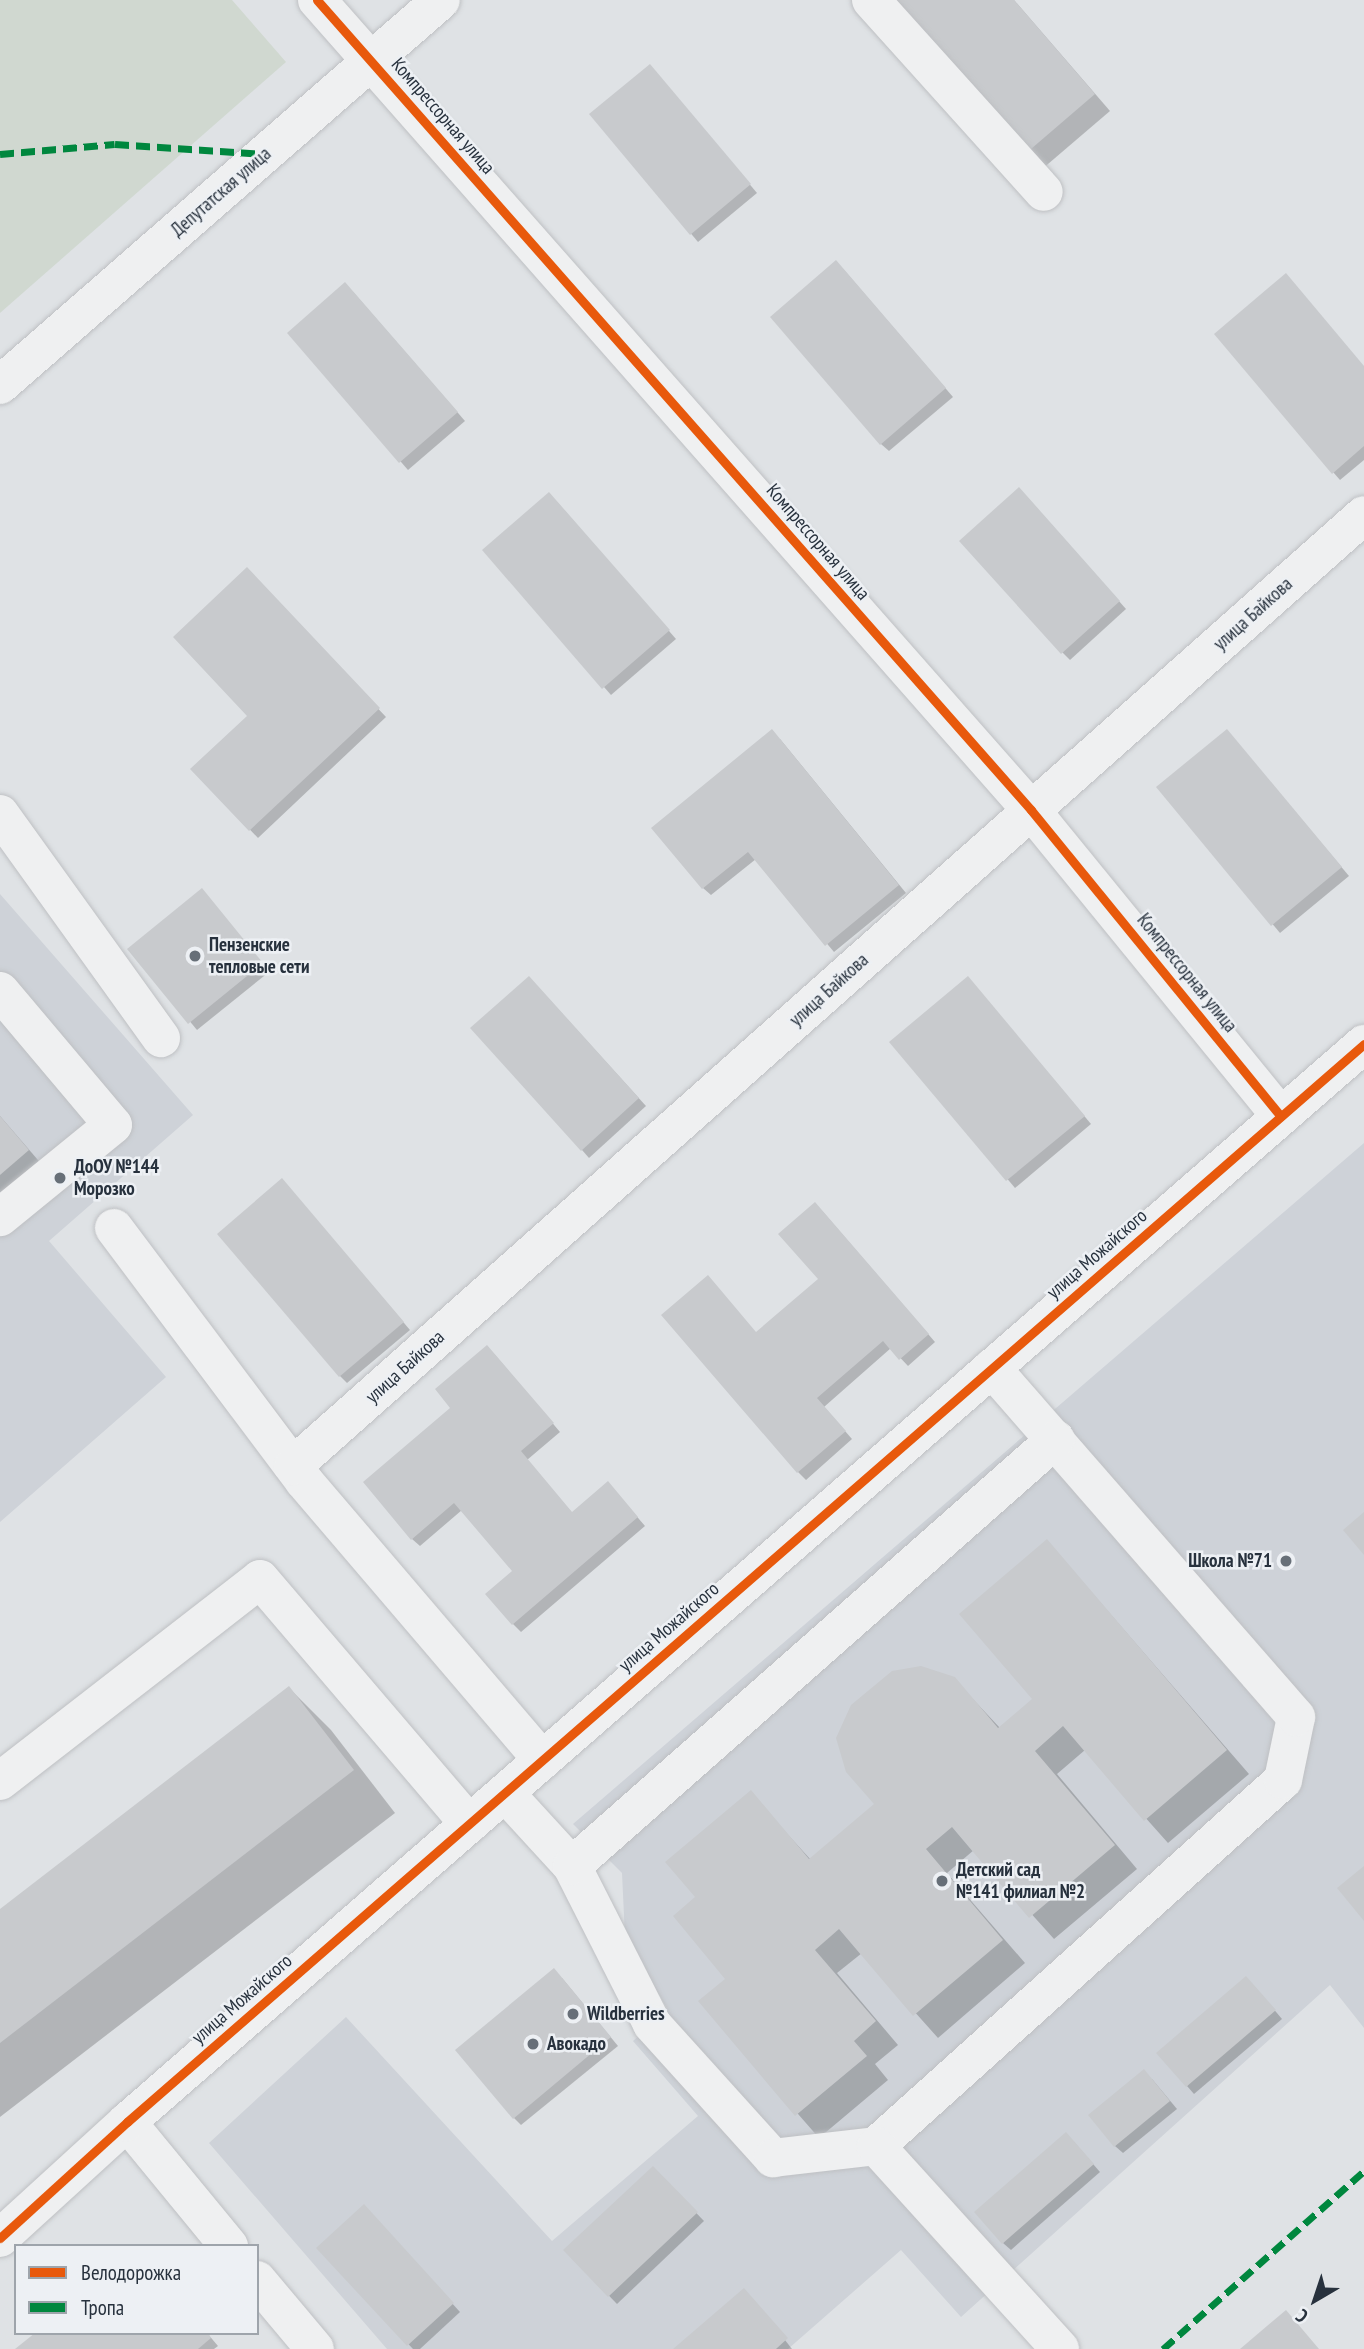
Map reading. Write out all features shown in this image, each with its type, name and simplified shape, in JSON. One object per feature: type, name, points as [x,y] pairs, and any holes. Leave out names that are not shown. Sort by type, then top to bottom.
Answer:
[{"type":"street","name":"Компрессорная улица","points":[[317,0],[1031,810],[1282,1116]]},
{"type":"street","name":"Депутатская улица","points":[[0,385],[441,0]]},
{"type":"street","points":[[871,0],[1044,192]]},
{"type":"street","name":"улица Байкова","points":[[293,1466],[1364,515]]},
{"type":"street","points":[[0,814],[161,1038]]},
{"type":"street","points":[[0,991],[113,1125],[0,1217]]},
{"type":"street","name":"улица Можайского","points":[[0,2238],[127,2122],[1364,1044]]},
{"type":"street","points":[[114,1228],[293,1466],[542,1760]]},
{"type":"street","points":[[505,1793],[572,1866],[652,2024],[773,2158],[876,2146],[1283,1780],[1296,1717],[992,1368]]},
{"type":"street","points":[[572,1866],[1056,1439]]},
{"type":"street","points":[[0,1782],[260,1578],[469,1824]]},
{"type":"street","points":[[127,2122],[227,2244]]},
{"type":"street","points":[[876,2146],[1060,2349]]},
{"type":"street","points":[[259,2282],[315,2349]]},
{"type":"shaded area","points":[[0,0],[232,0],[286,62],[0,313]]},
{"type":"shaded area","name":"ДоОУ №144 Морозко","points":[[0,894],[193,1115],[49,1241],[166,1377],[0,1522]]},
{"type":"shaded area","name":"Детский сад №141 филиал №2","points":[[1364,1143],[1364,2028],[1330,1985],[961,2317],[901,2250],[788,2349],[387,2349],[209,2143],[346,2017],[552,2241],[698,2116],[633,2041],[668,2010],[625,1937],[622,1873],[573,1824]]},
{"type":"building","points":[[890,0],[1014,0],[1095,94],[1024,155]]},
{"type":"building","points":[[650,64],[751,184],[690,235],[589,114]]},
{"type":"building","points":[[836,260],[946,388],[880,445],[770,317]]},
{"type":"building","points":[[1286,273],[1364,366],[1364,446],[1332,474],[1214,334]]},
{"type":"building","points":[[345,282],[458,412],[399,463],[287,333]]},
{"type":"building","points":[[1019,487],[1120,601],[1061,654],[959,541]]},
{"type":"building","points":[[549,492],[670,630],[602,689],[482,550]]},
{"type":"building","points":[[247,567],[380,708],[249,831],[190,769],[247,716],[173,637]]},
{"type":"building","points":[[772,729],[899,885],[825,946],[748,852],[702,889],[651,828]]},
{"type":"building","points":[[1227,729],[1342,867],[1271,926],[1156,787]]},
{"type":"building","name":"Пензенские тепловые сети","points":[[202,888],[263,963],[188,1024],[127,949]]},
{"type":"building","points":[[529,976],[639,1098],[581,1151],[470,1028]]},
{"type":"building","points":[[968,976],[1085,1116],[1006,1181],[889,1042]]},
{"type":"building","points":[[0,1116],[29,1150],[0,1175]]},
{"type":"building","points":[[282,1178],[404,1322],[339,1377],[217,1234]]},
{"type":"building","points":[[815,1202],[929,1334],[899,1360],[883,1341],[817,1398],[846,1431],[797,1473],[661,1315],[708,1275],[756,1332],[818,1279],[778,1234]]},
{"type":"building","points":[[487,1345],[554,1423],[521,1451],[572,1512],[608,1481],[638,1517],[512,1625],[485,1594],[512,1571],[454,1503],[411,1540],[363,1482],[450,1408],[435,1389]]},
{"type":"building","points":[[1364,1512],[1364,1555],[1343,1530]]},
{"type":"building","points":[[1047,1539],[1227,1750],[1144,1821],[1063,1726],[1035,1751],[1115,1845],[1029,1918],[952,1827],[926,1849],[1003,1940],[913,2016],[839,1929],[815,1950],[876,2021],[854,2041],[867,2056],[795,2116],[698,2001],[725,1979],[673,1916],[695,1897],[665,1862],[751,1790],[809,1859],[874,1804],[846,1772],[836,1738],[851,1705],[892,1671],[921,1666],[955,1677],[998,1728],[1032,1699],[959,1614]]},
{"type":"building","points":[[289,1686],[354,1770],[0,2043],[0,1909]]},
{"type":"building","points":[[1364,1866],[1364,1921],[1337,1888]]},
{"type":"building","name":"Авокадо","points":[[554,1968],[611,2037],[513,2119],[455,2050]]},
{"type":"building","points":[[1246,1976],[1276,2010],[1186,2087],[1156,2053]]},
{"type":"building","points":[[1144,2069],[1170,2101],[1114,2147],[1088,2115]]},
{"type":"building","points":[[1066,2132],[1094,2164],[1002,2244],[974,2212]]},
{"type":"building","points":[[653,2166],[698,2212],[608,2297],[563,2250]]},
{"type":"building","points":[[364,2204],[454,2303],[407,2346],[316,2248]]},
{"type":"building","points":[[744,2288],[788,2338],[776,2349],[673,2349]]},
{"type":"building","points":[[1286,2310],[1319,2349],[1240,2349]]},
{"type":"building","points":[[32,2335],[209,2335],[211,2338],[198,2349],[15,2349]]},
{"type":"marked path","points":[[0,154],[115,144],[265,154]]},
{"type":"marked path","points":[[1163,2349],[1364,2171]]},
{"type":"cycle path","points":[[317,0],[1031,810],[1281,1116]]},
{"type":"cycle path","points":[[0,2238],[127,2122],[1364,1044]]},
{"type":"place","name":"Пензенские тепловые сети","points":[[195,956]]},
{"type":"place","name":"ДоОУ №144 Морозко","points":[[60,1178]]},
{"type":"place","name":"Школа №71","points":[[1286,1561]]},
{"type":"place","name":"Детский сад №141 филиал №2","points":[[942,1881]]},
{"type":"place","name":"Wildberries","points":[[573,2014]]},
{"type":"place","name":"Авокадо","points":[[533,2044]]}]
